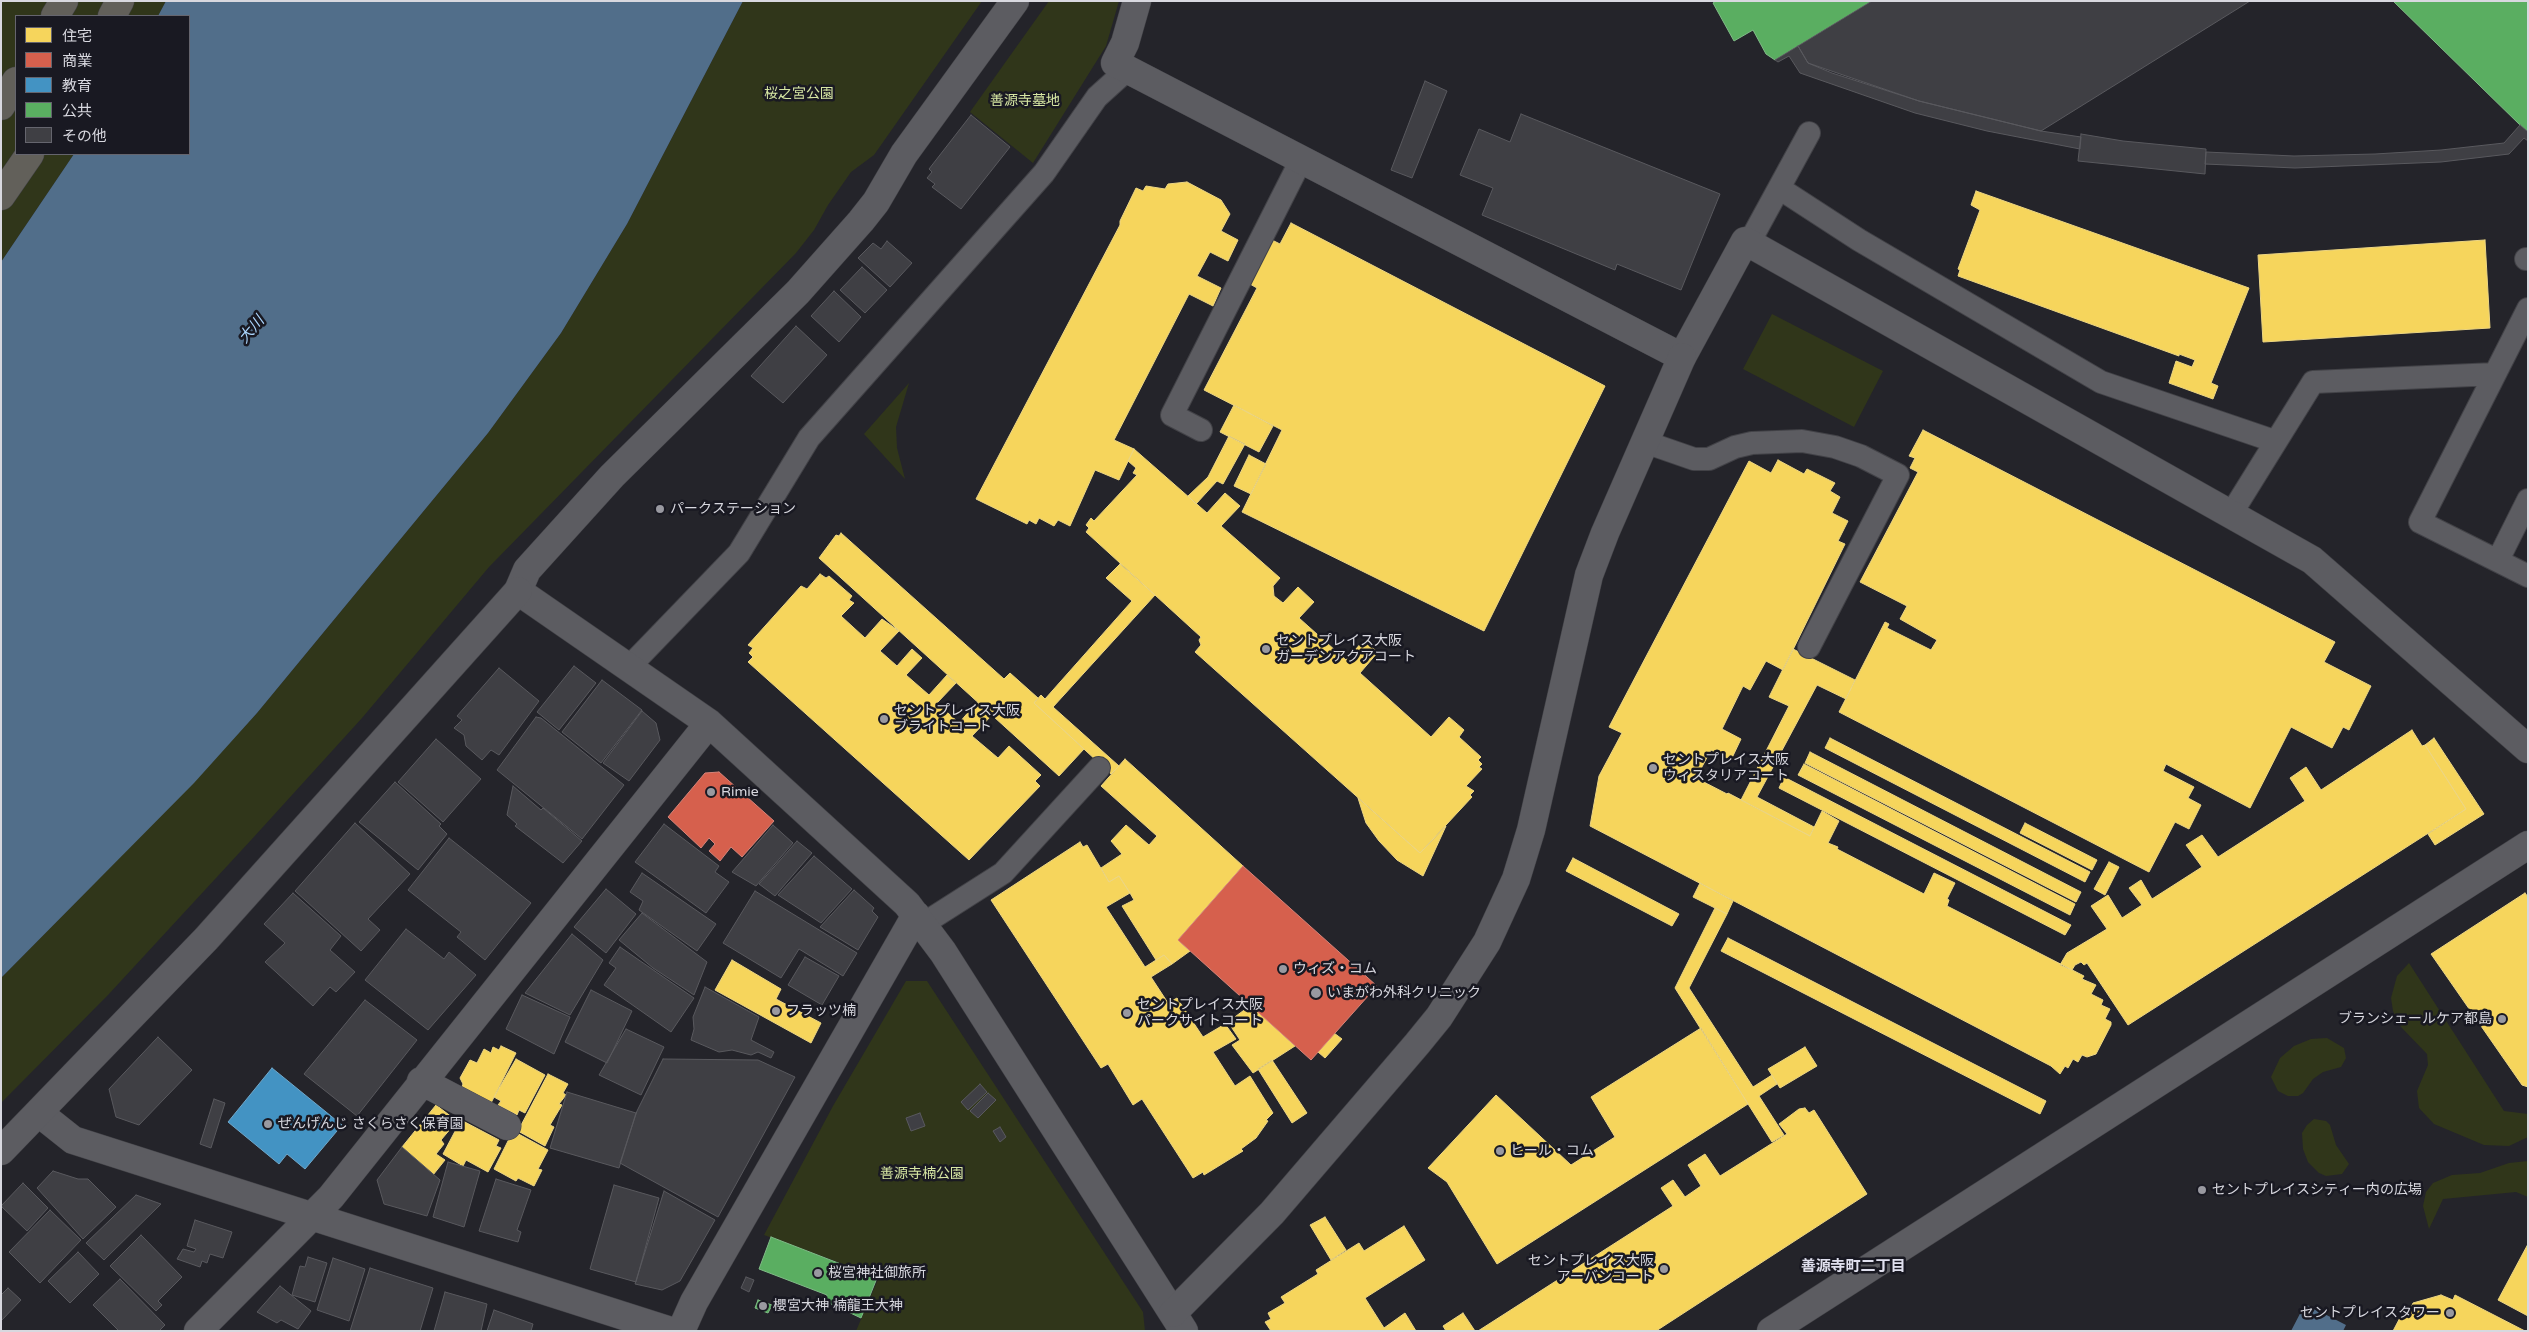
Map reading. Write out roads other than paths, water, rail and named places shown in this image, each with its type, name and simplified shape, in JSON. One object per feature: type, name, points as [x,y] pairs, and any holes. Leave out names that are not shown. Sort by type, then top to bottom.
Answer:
[{"type":"highway","points":[[56,15],[64,1]]},
{"type":"highway","points":[[113,15],[120,1]]},
{"type":"highway","points":[[1,106],[15,83]]},
{"type":"highway","points":[[1,196],[29,155]]},
{"type":"street","points":[[1,1151],[206,939],[483,632],[518,591],[526,570],[605,483],[798,292],[868,211],[904,154],[1016,1]]},
{"type":"street","points":[[1136,1],[1125,43],[1116,63],[1682,357]]},
{"type":"street","points":[[518,591],[709,723],[902,900],[919,919],[1178,1325],[1439,1018],[1487,942],[1516,879],[1531,830],[1589,576],[1682,357],[1745,241],[2312,560],[2528,749]]},
{"type":"street","points":[[198,1331],[331,1197],[709,723]]},
{"type":"street","points":[[1771,1331],[2528,845]]},
{"type":"street","points":[[680,1331],[694,1302],[919,919]]},
{"type":"street","points":[[422,1081],[507,1126]]},
{"type":"street","points":[[39,1113],[73,1140],[671,1331]]},
{"type":"lane","points":[[628,668],[739,553],[809,438],[1044,173],[1097,97],[1128,69]]},
{"type":"lane","points":[[1749,243],[1809,133]]},
{"type":"lane","points":[[1201,430],[1172,415],[1301,160]]},
{"type":"lane","points":[[1779,188],[1859,240],[2101,382],[2274,441]]},
{"type":"lane","points":[[2528,309],[2420,522],[2528,576]]},
{"type":"lane","points":[[2230,514],[2274,441],[2313,382],[2496,374]]},
{"type":"lane","points":[[1645,442],[1694,459],[1709,459],[1735,447],[1752,442],[1802,441],[1844,450],[1898,475],[1809,648]]},
{"type":"lane","points":[[2498,560],[2528,500]]},
{"type":"lane","points":[[919,919],[1003,873],[1099,768]]},
{"type":"water","name":"大川","points":[[166,1],[743,1],[627,224],[561,333],[488,433],[257,713],[194,783],[1,978],[1,262],[73,155],[190,155],[190,15],[159,15]]},
{"type":"water","points":[[2305,1304],[2346,1325],[2343,1331],[2291,1331]]},
{"type":"place","name":"パークステーション","points":[[660,509]]},
{"type":"place","name":"セントプレイス大阪 ガーデンアクアコート","points":[[1266,649]]},
{"type":"place","name":"セントプレイス大阪 ブライトコート","points":[[884,719]]},
{"type":"place","name":"セントプレイス大阪 ウィスタリアコート","points":[[1653,768]]},
{"type":"place","name":"Rimie","points":[[711,792]]},
{"type":"place","name":"ウィズ・コム","points":[[1283,969]]},
{"type":"place","name":"いまがわ外科クリニック","points":[[1316,993]]},
{"type":"place","name":"フラッツ楠","points":[[776,1011]]},
{"type":"place","name":"セントプレイス大阪 パークサイトコート","points":[[1127,1013]]},
{"type":"place","name":"ブランシェールケア都島","points":[[2502,1019]]},
{"type":"place","name":"ぜんげんじ さくらさく保育園","points":[[268,1124]]},
{"type":"place","name":"ヒール・コム","points":[[1500,1151]]},
{"type":"place","name":"セントプレイスシティー内の広場","points":[[2202,1190]]},
{"type":"place","name":"セントプレイス大阪 アーバンコート","points":[[1664,1269]]},
{"type":"place","name":"桜宮神社御旅所","points":[[818,1273]]},
{"type":"place","name":"櫻宮大神 楠龍王大神","points":[[763,1306]]},
{"type":"place","name":"セントプレイスタワー","points":[[2450,1313]]},
{"type":"district","name":"善源寺町二丁目","points":[[1853,1267]]},
{"type":"park label","name":"桜之宮公園","points":[[799,94]]},
{"type":"park label","name":"善源寺墓地","points":[[1025,101]]},
{"type":"park label","name":"善源寺楠公園","points":[[922,1174]]}]
